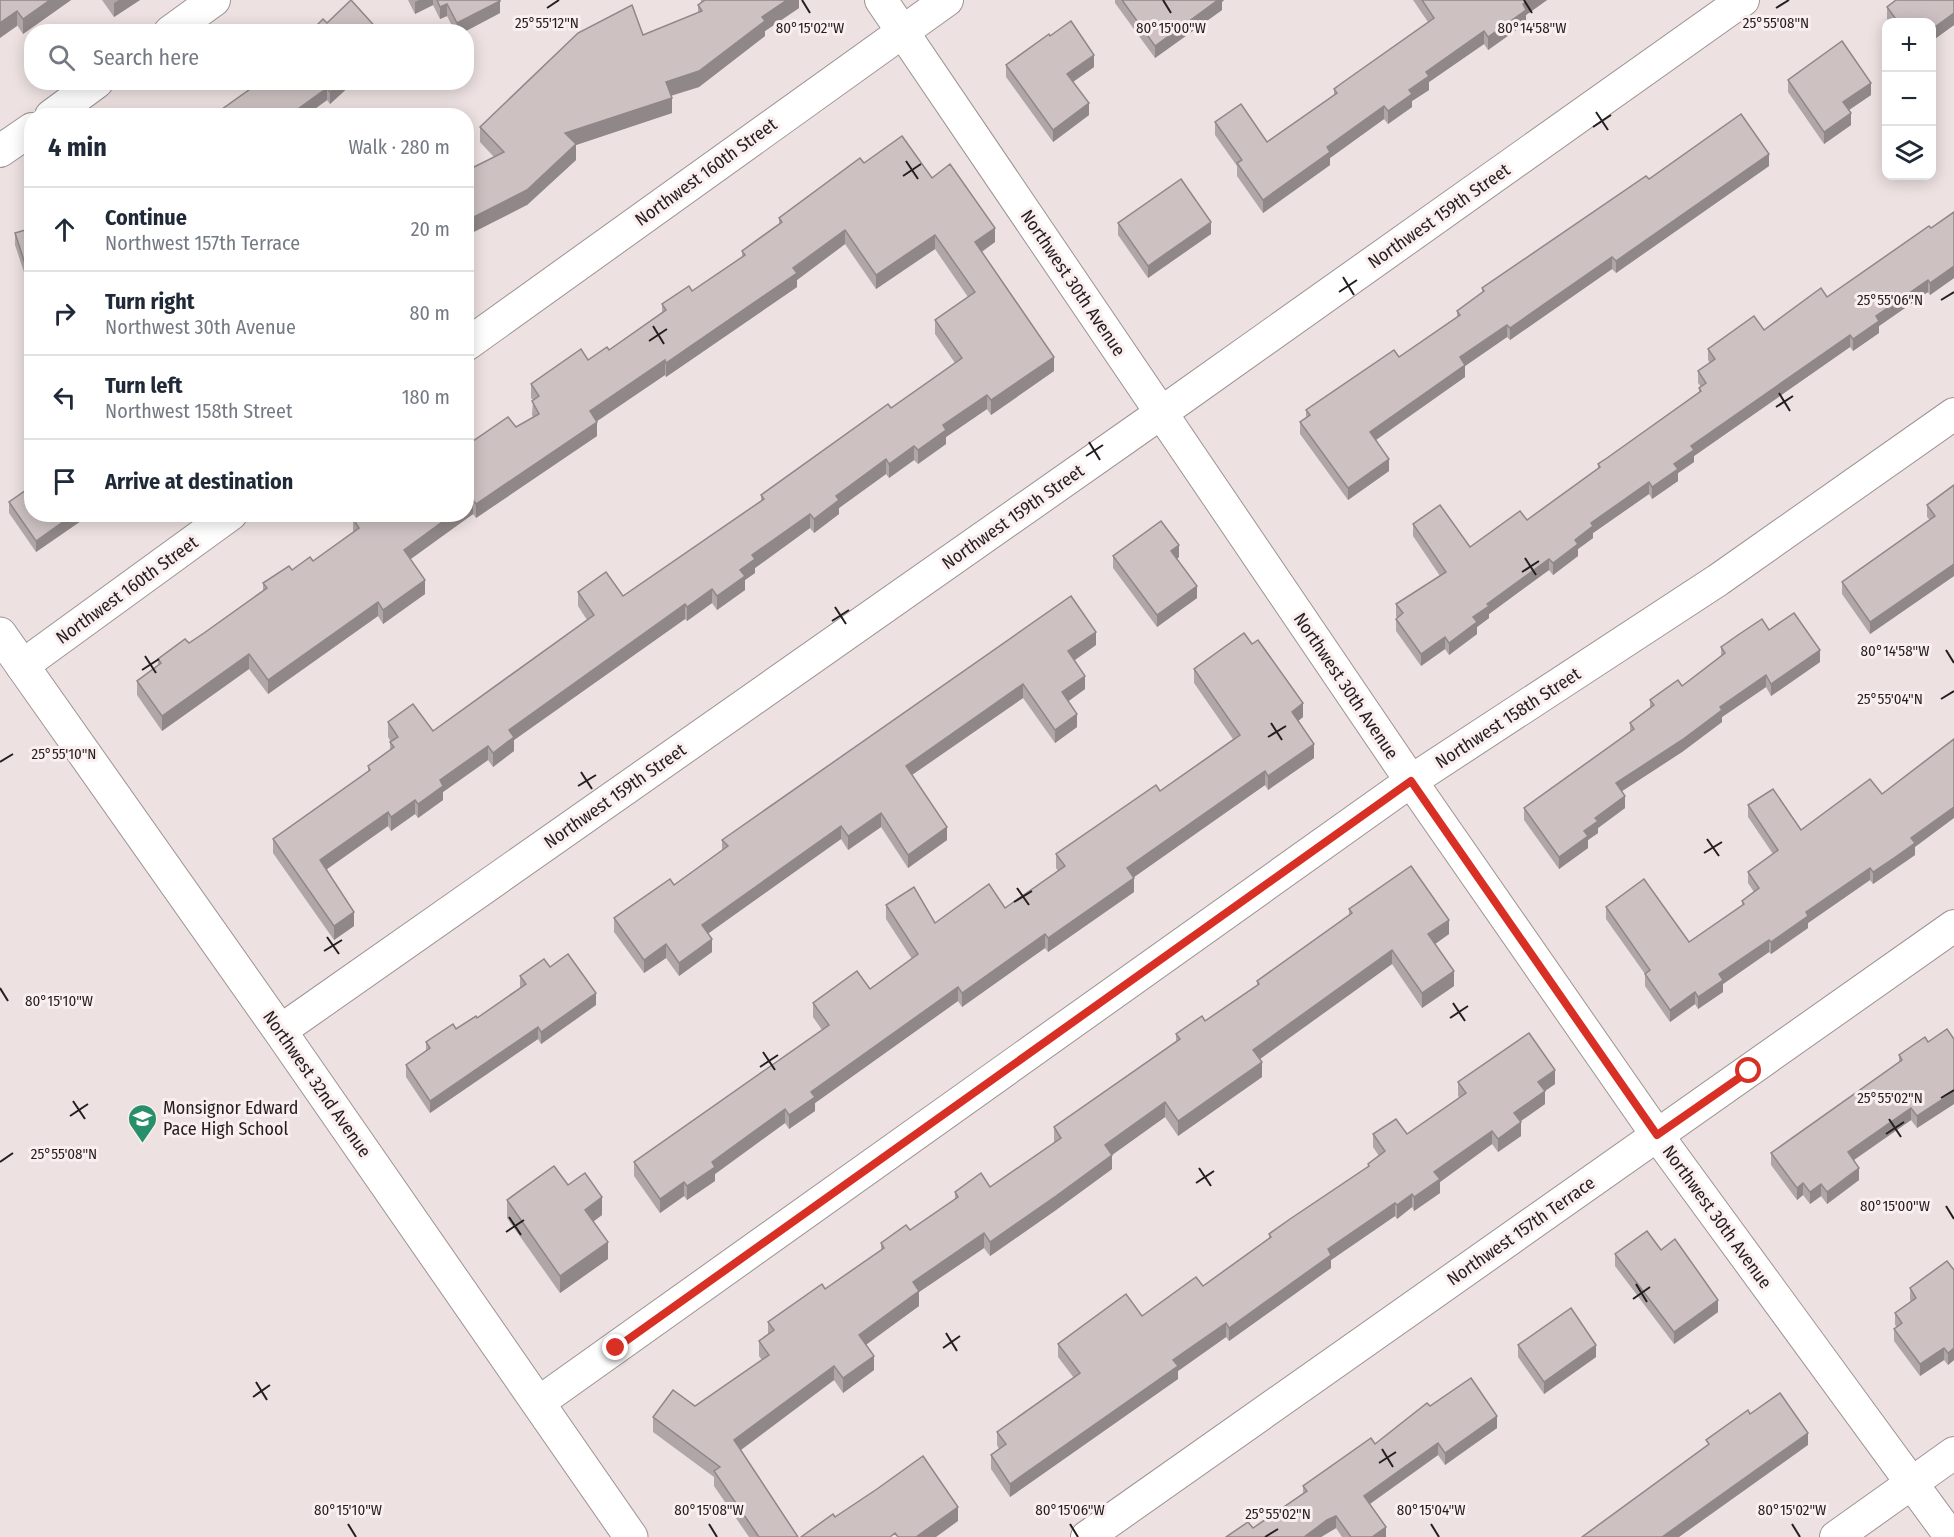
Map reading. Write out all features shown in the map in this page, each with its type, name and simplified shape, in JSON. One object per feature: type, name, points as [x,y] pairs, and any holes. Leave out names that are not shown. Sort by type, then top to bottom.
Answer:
[{"type":"street","points":[[181,24],[214,0]]},
{"type":"street","name":"Northwest 30th Avenue","points":[[881,0],[1411,781],[1657,1135],[1951,1537]]},
{"type":"street","name":"Northwest 160th Street","points":[[474,339],[947,0]]},
{"type":"street","name":"Northwest 159th Street","points":[[280,1031],[1161,413],[1743,0]]},
{"type":"street","points":[[62,108],[87,90]]},
{"type":"street","points":[[0,151],[24,134]]},
{"type":"street","name":"Northwest 158th Street","points":[[538,1403],[1411,781],[1718,580],[1954,414]]},
{"type":"street","name":"Northwest 160th Street","points":[[22,666],[220,522]]},
{"type":"street","name":"Northwest 32nd Avenue","points":[[0,634],[280,1031],[631,1537]]},
{"type":"street","name":"Northwest 157th Terrace","points":[[1087,1537],[1954,926]]},
{"type":"street","points":[[1836,1537],[1954,1453]]},
{"type":"building","points":[[0,0],[50,0],[23,19],[17,11],[0,23]]},
{"type":"building","points":[[351,0],[373,24],[318,24],[323,19],[327,23]]},
{"type":"building","points":[[437,0],[500,1],[457,23],[447,4],[440,7]]},
{"type":"building","points":[[705,0],[787,0],[762,17],[765,21],[699,71],[666,82],[672,98],[565,133],[576,144],[527,190],[474,217],[474,167],[504,152],[480,127],[578,33],[632,5],[643,35],[702,11],[698,5]]},
{"type":"building","points":[[1122,0],[1218,0],[1155,46]]},
{"type":"building","points":[[1422,0],[1529,0],[1523,4],[1526,10],[1488,37],[1484,31],[1426,72],[1429,76],[1409,90],[1412,94],[1388,111],[1384,106],[1327,147],[1330,152],[1263,200],[1237,163],[1242,160],[1215,122],[1241,104],[1267,142],[1337,93],[1334,89],[1342,83],[1434,18]]},
{"type":"building","points":[[1896,0],[1954,0],[1954,13],[1936,26],[1936,18],[1895,18],[1887,7]]},
{"type":"building","points":[[1071,21],[1094,55],[1067,74],[1089,103],[1053,130],[1006,65]]},
{"type":"building","points":[[1842,41],[1871,83],[1843,102],[1851,113],[1824,132],[1788,80]]},
{"type":"building","points":[[249,90],[324,90],[299,108],[224,108]]},
{"type":"building","points":[[1741,114],[1769,154],[1616,261],[1612,257],[1510,328],[1507,325],[1460,357],[1465,365],[1370,432],[1389,459],[1348,488],[1300,422],[1310,415],[1306,410],[1394,350],[1399,357],[1460,315],[1457,311],[1484,291],[1482,288],[1646,176],[1649,179]]},
{"type":"building","points":[[902,136],[932,178],[950,164],[995,228],[975,242],[1054,357],[991,400],[987,395],[943,425],[946,430],[918,450],[914,446],[889,464],[886,459],[836,496],[839,500],[814,519],[810,514],[752,555],[755,559],[740,570],[745,576],[717,596],[712,589],[687,607],[685,604],[509,730],[514,737],[493,753],[488,746],[440,780],[443,786],[418,804],[415,800],[391,817],[388,812],[320,860],[354,912],[334,926],[273,839],[370,770],[368,766],[394,747],[390,742],[398,737],[388,722],[413,704],[433,731],[594,615],[578,592],[606,572],[623,596],[764,499],[761,495],[888,404],[891,408],[962,358],[935,320],[975,292],[935,235],[876,275],[845,230],[793,268],[797,273],[666,363],[665,360],[590,411],[597,422],[476,504],[474,501],[474,440],[508,417],[516,427],[539,414],[532,401],[539,396],[531,384],[581,349],[588,360],[607,347],[609,350],[666,310],[662,304],[689,286],[692,291],[745,255],[742,251],[782,222],[779,218],[860,158],[864,163]]},
{"type":"building","points":[[1181,179],[1211,222],[1148,266],[1118,223]]},
{"type":"building","points":[[1954,212],[1954,266],[1930,283],[1928,280],[1876,316],[1879,321],[1853,339],[1850,335],[1691,446],[1694,450],[1674,464],[1678,469],[1652,487],[1649,482],[1591,523],[1593,526],[1575,540],[1578,544],[1553,563],[1549,559],[1487,604],[1489,606],[1473,617],[1477,622],[1449,643],[1445,637],[1421,654],[1396,619],[1403,613],[1396,604],[1446,572],[1413,524],[1440,505],[1470,547],[1520,511],[1527,520],[1600,467],[1598,464],[1701,391],[1699,388],[1706,383],[1698,371],[1715,359],[1708,349],[1754,316],[1764,330],[1821,288],[1827,297],[1929,226],[1931,228]]},
{"type":"building","points":[[24,230],[24,261],[15,233]]},
{"type":"building","points":[[1954,485],[1954,564],[1870,622],[1842,582],[1935,516],[1927,505]]},
{"type":"building","points":[[24,492],[24,522],[63,522],[36,541],[9,502]]},
{"type":"building","points":[[1161,521],[1179,545],[1171,551],[1197,586],[1157,615],[1113,556]]},
{"type":"building","points":[[355,522],[442,522],[404,550],[425,580],[383,610],[378,602],[268,680],[249,654],[162,716],[137,681],[161,663],[158,659],[185,639],[189,643],[204,633],[267,588],[263,583],[289,566],[292,570],[310,557],[313,561],[359,528]]},
{"type":"building","points":[[1071,596],[1096,632],[1068,651],[1085,676],[1062,692],[1077,714],[1055,730],[1023,684],[906,766],[947,827],[908,855],[881,813],[848,836],[841,826],[702,925],[712,939],[679,963],[666,944],[644,960],[614,918],[670,879],[674,885],[728,846],[722,840]]},
{"type":"building","points":[[1794,613],[1820,650],[1771,684],[1766,675],[1720,707],[1722,710],[1682,740],[1616,783],[1625,796],[1595,818],[1598,821],[1584,831],[1588,836],[1559,857],[1524,808],[1634,729],[1630,723],[1654,705],[1650,700],[1678,680],[1682,686],[1725,653],[1721,647],[1762,619],[1769,630]]},
{"type":"building","points":[[1244,633],[1252,644],[1258,640],[1303,703],[1292,712],[1314,744],[1268,776],[1265,771],[1127,868],[1134,878],[1048,938],[1045,934],[962,993],[958,987],[811,1092],[815,1097],[789,1115],[785,1109],[712,1162],[715,1167],[687,1186],[684,1182],[660,1199],[634,1162],[829,1025],[813,1003],[857,971],[870,989],[918,954],[886,905],[914,887],[935,923],[989,884],[1005,908],[1065,866],[1056,854],[1156,785],[1160,791],[1240,735],[1194,669]]},
{"type":"building","points":[[1954,739],[1954,807],[1911,838],[1915,843],[1873,872],[1870,868],[1806,912],[1808,916],[1771,942],[1769,940],[1719,974],[1723,980],[1698,997],[1695,992],[1670,1010],[1645,974],[1650,970],[1606,907],[1644,879],[1689,942],[1744,904],[1742,901],[1759,888],[1748,872],[1778,850],[1748,805],[1773,789],[1801,830],[1870,779],[1882,794]]},
{"type":"building","points":[[1411,866],[1449,920],[1428,934],[1454,971],[1422,993],[1392,950],[1253,1050],[1262,1062],[1178,1121],[1165,1102],[1105,1145],[1112,1155],[1056,1196],[990,1242],[984,1233],[913,1282],[919,1291],[859,1335],[874,1356],[843,1378],[834,1366],[734,1440],[798,1537],[759,1537],[714,1471],[720,1467],[653,1417],[673,1390],[695,1406],[769,1355],[759,1341],[774,1330],[768,1322],[822,1284],[825,1289],[884,1248],[881,1243],[906,1225],[910,1230],[958,1197],[955,1192],[981,1173],[990,1187],[1061,1138],[1054,1127],[1180,1039],[1176,1034],[1202,1016],[1205,1021],[1259,984],[1257,981],[1352,913],[1349,909]]},
{"type":"building","points":[[568,954],[596,993],[541,1032],[538,1027],[430,1101],[406,1065],[430,1048],[426,1042],[453,1024],[456,1029],[476,1016],[477,1018],[526,984],[520,976],[544,959],[550,967]]},
{"type":"building","points":[[1947,1029],[1954,1039],[1954,1092],[1917,1116],[1911,1108],[1848,1152],[1859,1168],[1827,1192],[1821,1184],[1810,1192],[1803,1183],[1797,1188],[1771,1153],[1902,1060],[1899,1055],[1925,1037],[1928,1042]]},
{"type":"building","points":[[1529,1033],[1555,1070],[1538,1082],[1545,1091],[1514,1113],[1521,1122],[1498,1139],[1492,1131],[1434,1172],[1440,1179],[1414,1197],[1412,1194],[1397,1205],[1395,1203],[1328,1249],[1331,1255],[1229,1328],[1226,1323],[1173,1360],[1178,1366],[1010,1484],[991,1455],[1006,1444],[997,1432],[1080,1373],[1058,1344],[1126,1294],[1142,1316],[1196,1277],[1203,1286],[1271,1237],[1269,1234],[1369,1166],[1368,1164],[1385,1151],[1373,1134],[1396,1119],[1407,1134],[1466,1093],[1458,1082]]},
{"type":"building","points":[[554,1166],[568,1185],[585,1173],[602,1197],[585,1210],[608,1242],[560,1276],[507,1200]]},
{"type":"building","points":[[1647,1231],[1661,1250],[1675,1239],[1718,1300],[1674,1332],[1615,1254]]},
{"type":"building","points":[[1947,1261],[1954,1270],[1954,1348],[1948,1353],[1944,1348],[1920,1364],[1894,1329],[1902,1323],[1895,1313],[1916,1298],[1910,1288]]},
{"type":"building","points":[[1571,1308],[1596,1345],[1544,1382],[1518,1345]]},
{"type":"building","points":[[1471,1378],[1497,1416],[1445,1453],[1438,1443],[1364,1496],[1386,1527],[1372,1537],[1351,1537],[1336,1516],[1304,1537],[1226,1537],[1248,1522],[1253,1528],[1307,1491],[1303,1486],[1371,1438],[1375,1444],[1427,1403],[1430,1406]]},
{"type":"building","points":[[1780,1393],[1808,1433],[1662,1537],[1582,1537],[1709,1444],[1706,1440],[1748,1410],[1750,1414]]},
{"type":"building","points":[[923,1456],[958,1507],[916,1537],[898,1537],[895,1533],[890,1537],[801,1537],[833,1514],[835,1517]]},
{"type":"place","name":"Monsignor Edward Pace High School","points":[[142,1144]]},
{"type":"route","points":[[616,1348],[1411,781],[1657,1135],[1749,1071]]}]
